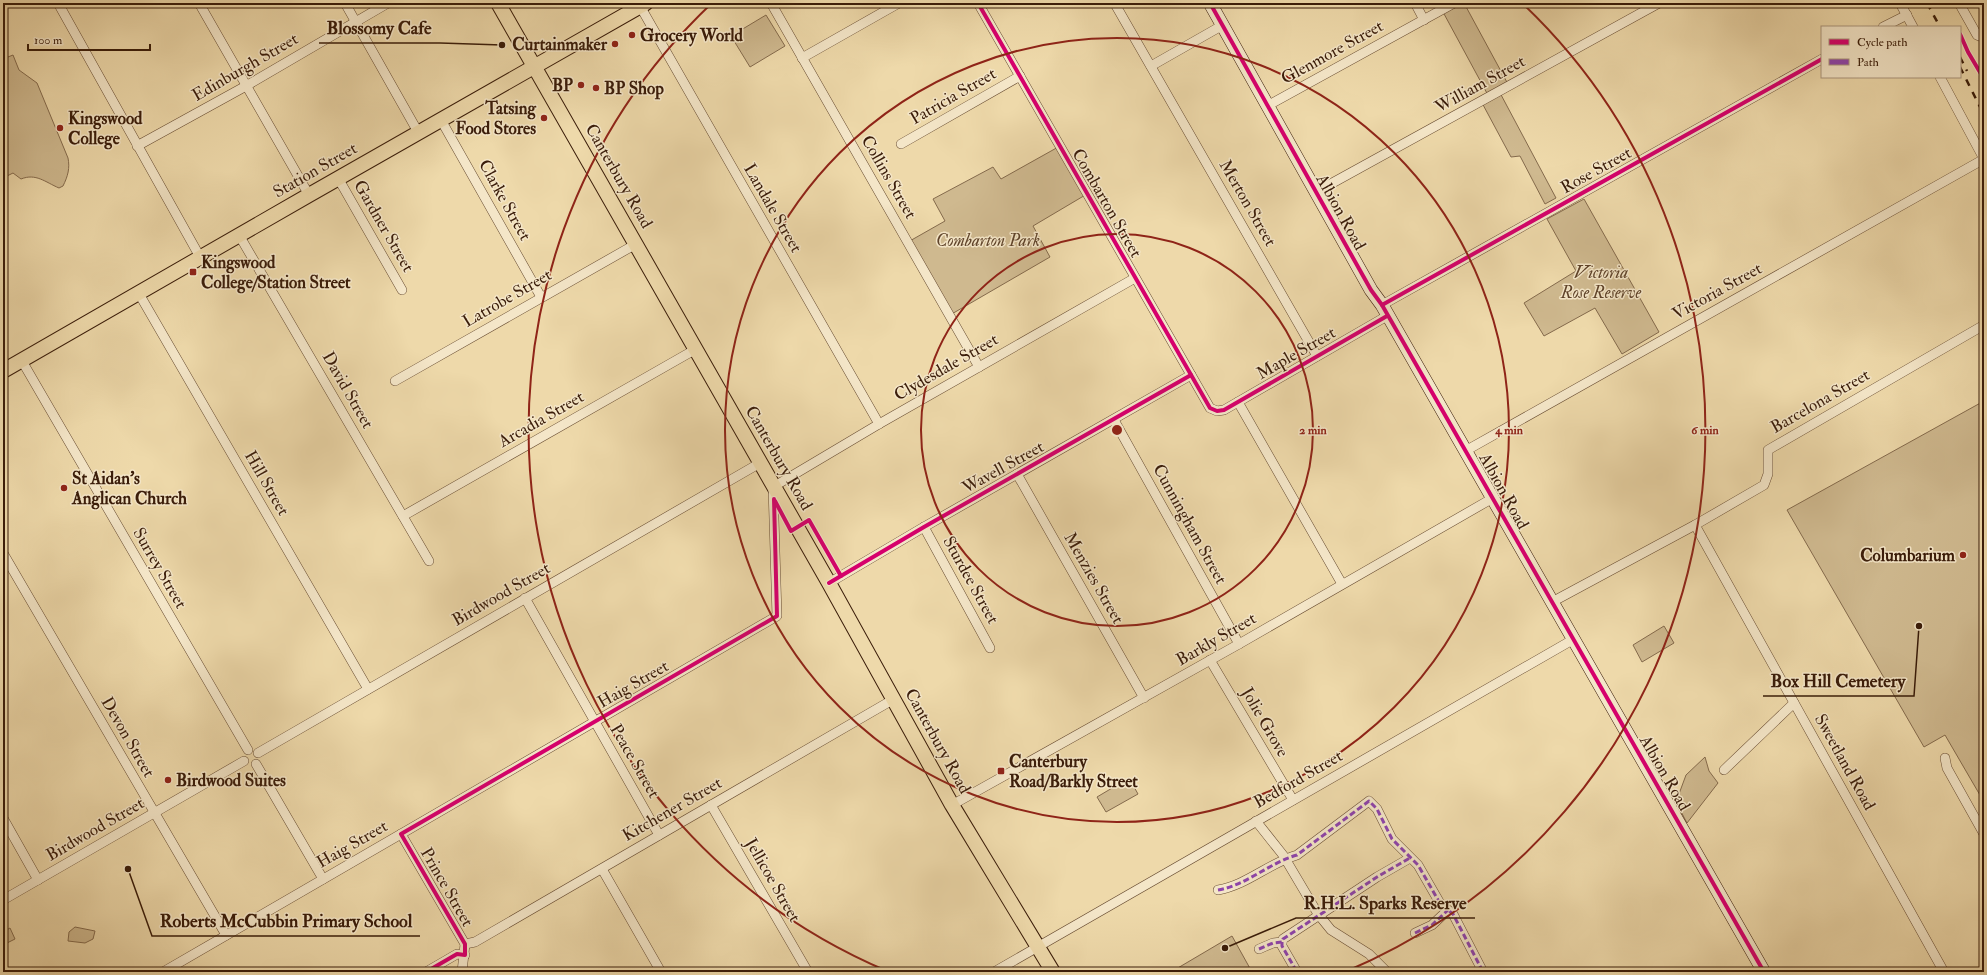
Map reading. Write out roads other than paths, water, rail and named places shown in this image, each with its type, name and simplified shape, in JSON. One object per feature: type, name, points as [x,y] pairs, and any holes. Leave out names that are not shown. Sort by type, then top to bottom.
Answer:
[{"type":"main road","name":"Canterbury Road","points":[[498,3],[696,349],[773,487],[830,583],[952,805],[1053,972]]},
{"type":"main road","name":"Station Street","points":[[3,371],[309,194],[643,5]]},
{"type":"street","points":[[58,3],[200,257]]},
{"type":"street","points":[[199,3],[309,194]]},
{"type":"street","points":[[345,3],[418,132]]},
{"type":"street","name":"Edinburgh Street","points":[[137,146],[246,86],[388,3]]},
{"type":"street","name":"Collins Street","points":[[771,3],[979,367]]},
{"type":"street","points":[[802,58],[899,3]]},
{"type":"street","name":"Combarton Street","points":[[978,3],[1210,408],[1217,411]]},
{"type":"street","name":"Albion Road","points":[[1210,3],[1371,290],[1385,310],[1467,450],[1552,602],[1764,972]]},
{"type":"street","points":[[1415,3],[1424,20]]},
{"type":"street","name":"Glenmore Street","points":[[1267,106],[1454,3]]},
{"type":"street","name":"William Street","points":[[1316,192],[1659,3]]},
{"type":"street","points":[[1900,3],[1912,26]]},
{"type":"street","points":[[1960,3],[1981,36]]},
{"type":"street","name":"Merton Street","points":[[1115,4],[1317,356]]},
{"type":"street","name":"Landale Street","points":[[643,5],[879,424]]},
{"type":"street","points":[[1885,26],[1906,15]]},
{"type":"street","points":[[1151,66],[1223,25]]},
{"type":"street","name":"Rose Street","points":[[1385,310],[1821,60]]},
{"type":"street","name":"Patricia Street","points":[[902,144],[1020,76]]},
{"type":"street","points":[[1941,78],[1984,159]]},
{"type":"street","name":"Clarke Street","points":[[441,120],[541,297]]},
{"type":"street","name":"Victoria Street","points":[[1467,450],[1984,159]]},
{"type":"street","name":"Gardner Street","points":[[338,178],[402,290]]},
{"type":"street","name":"David Street","points":[[239,235],[429,561]]},
{"type":"street","name":"Latrobe Street","points":[[394,381],[636,244]]},
{"type":"street","name":"Clydesdale Street","points":[[773,487],[879,424],[1135,278]]},
{"type":"street","name":"Hill Street","points":[[138,292],[368,689]]},
{"type":"street","name":"Maple Street","points":[[1217,411],[1224,410],[1317,356],[1385,310]]},
{"type":"street","name":"Barcelona Street","points":[[1552,602],[1695,525],[1764,485],[1768,474],[1768,450],[1984,325]]},
{"type":"street","name":"Arcadia Street","points":[[403,516],[696,349]]},
{"type":"street","name":"Surrey Street","points":[[22,360],[248,750]]},
{"type":"street","name":"Wavell Street","points":[[830,583],[924,527],[1191,375]]},
{"type":"street","points":[[1238,402],[1342,584]]},
{"type":"street","name":"Cunningham Street","points":[[1114,420],[1239,644]]},
{"type":"street","name":"Birdwood Street","points":[[258,753],[760,463]]},
{"type":"street","name":"Menzies Street","points":[[1017,474],[1144,698]]},
{"type":"street","name":"Haig Street","points":[[163,972],[777,616],[773,487]]},
{"type":"street","name":"Barkly Street","points":[[952,805],[1144,698],[1493,498]]},
{"type":"street","name":"Sweetland Road","points":[[1695,525],[1944,972]]},
{"type":"street","name":"Sturdee Street","points":[[924,527],[990,648]]},
{"type":"street","name":"Devon Street","points":[[3,553],[226,935]]},
{"type":"street","name":"Peace Street","points":[[525,598],[659,835]]},
{"type":"street","name":"Bedford Street","points":[[994,972],[1574,639]]},
{"type":"street","name":"Jolie Grove","points":[[1210,660],[1293,800]]},
{"type":"street","name":"Kitchener Street","points":[[465,944],[475,942],[894,699]]},
{"type":"street","points":[[1724,770],[1794,703]]},
{"type":"street","points":[[248,750],[254,750],[258,753],[259,760],[256,764],[249,765],[244,761],[244,754],[248,750]]},
{"type":"street","points":[[1945,758],[1947,768],[1984,834]]},
{"type":"street","name":"Birdwood Street","points":[[3,900],[244,761]]},
{"type":"street","points":[[256,764],[323,879]]},
{"type":"street","points":[[1218,890],[1231,887],[1285,858],[1297,855],[1369,801],[1378,809],[1392,839],[1418,865],[1441,905],[1453,914],[1481,968]]},
{"type":"street","name":"Jellicoe Street","points":[[711,805],[808,972]]},
{"type":"street","points":[[3,818],[38,880]]},
{"type":"street","points":[[1256,822],[1285,858],[1331,930],[1368,954],[1387,972]]},
{"type":"street","name":"Prince Street","points":[[401,834],[465,944],[462,972]]},
{"type":"street","points":[[1297,972],[1282,946],[1283,939],[1292,931],[1320,915],[1377,877],[1410,858]]},
{"type":"street","points":[[602,869],[661,972]]},
{"type":"street","points":[[1415,933],[1432,925],[1448,910]]},
{"type":"street","points":[[1259,949],[1273,943],[1282,942]]},
{"type":"street","points":[[426,972],[457,954],[465,955]]},
{"type":"railway","points":[[1927,3],[1939,26]]},
{"type":"railway","points":[[1961,59],[1967,71]]},
{"type":"railway","points":[[1961,69],[1984,115]]},
{"type":"place","name":"Grocery World","points":[[632,35]]},
{"type":"place","name":"Curtainmaker","points":[[615,44]]},
{"type":"place","name":"Blossomy Cafe","points":[[502,45]]},
{"type":"place","name":"BP","points":[[581,85]]},
{"type":"place","name":"BP Shop","points":[[596,88]]},
{"type":"place","name":"Tatsing Food Stores","points":[[544,118]]},
{"type":"place","name":"Kingswood College","points":[[60,128]]},
{"type":"place","name":"Kingswood College/Station Street","points":[[193,272]]},
{"type":"place","name":"St Aidan's Anglican Church","points":[[64,488]]},
{"type":"place","name":"Columbarium","points":[[1963,555]]},
{"type":"place","name":"Box Hill Cemetery","points":[[1919,626]]},
{"type":"place","name":"Canterbury Road/Barkly Street","points":[[1001,771]]},
{"type":"place","name":"Birdwood Suites","points":[[168,780]]},
{"type":"place","name":"Roberts McCubbin Primary School","points":[[128,869]]},
{"type":"place","name":"R.H.L. Sparks Reserve","points":[[1225,948]]},
{"type":"park label","name":"Combarton Park","points":[[988,240]]},
{"type":"park label","name":"Victoria Rose Reserve","points":[[1601,282]]}]
